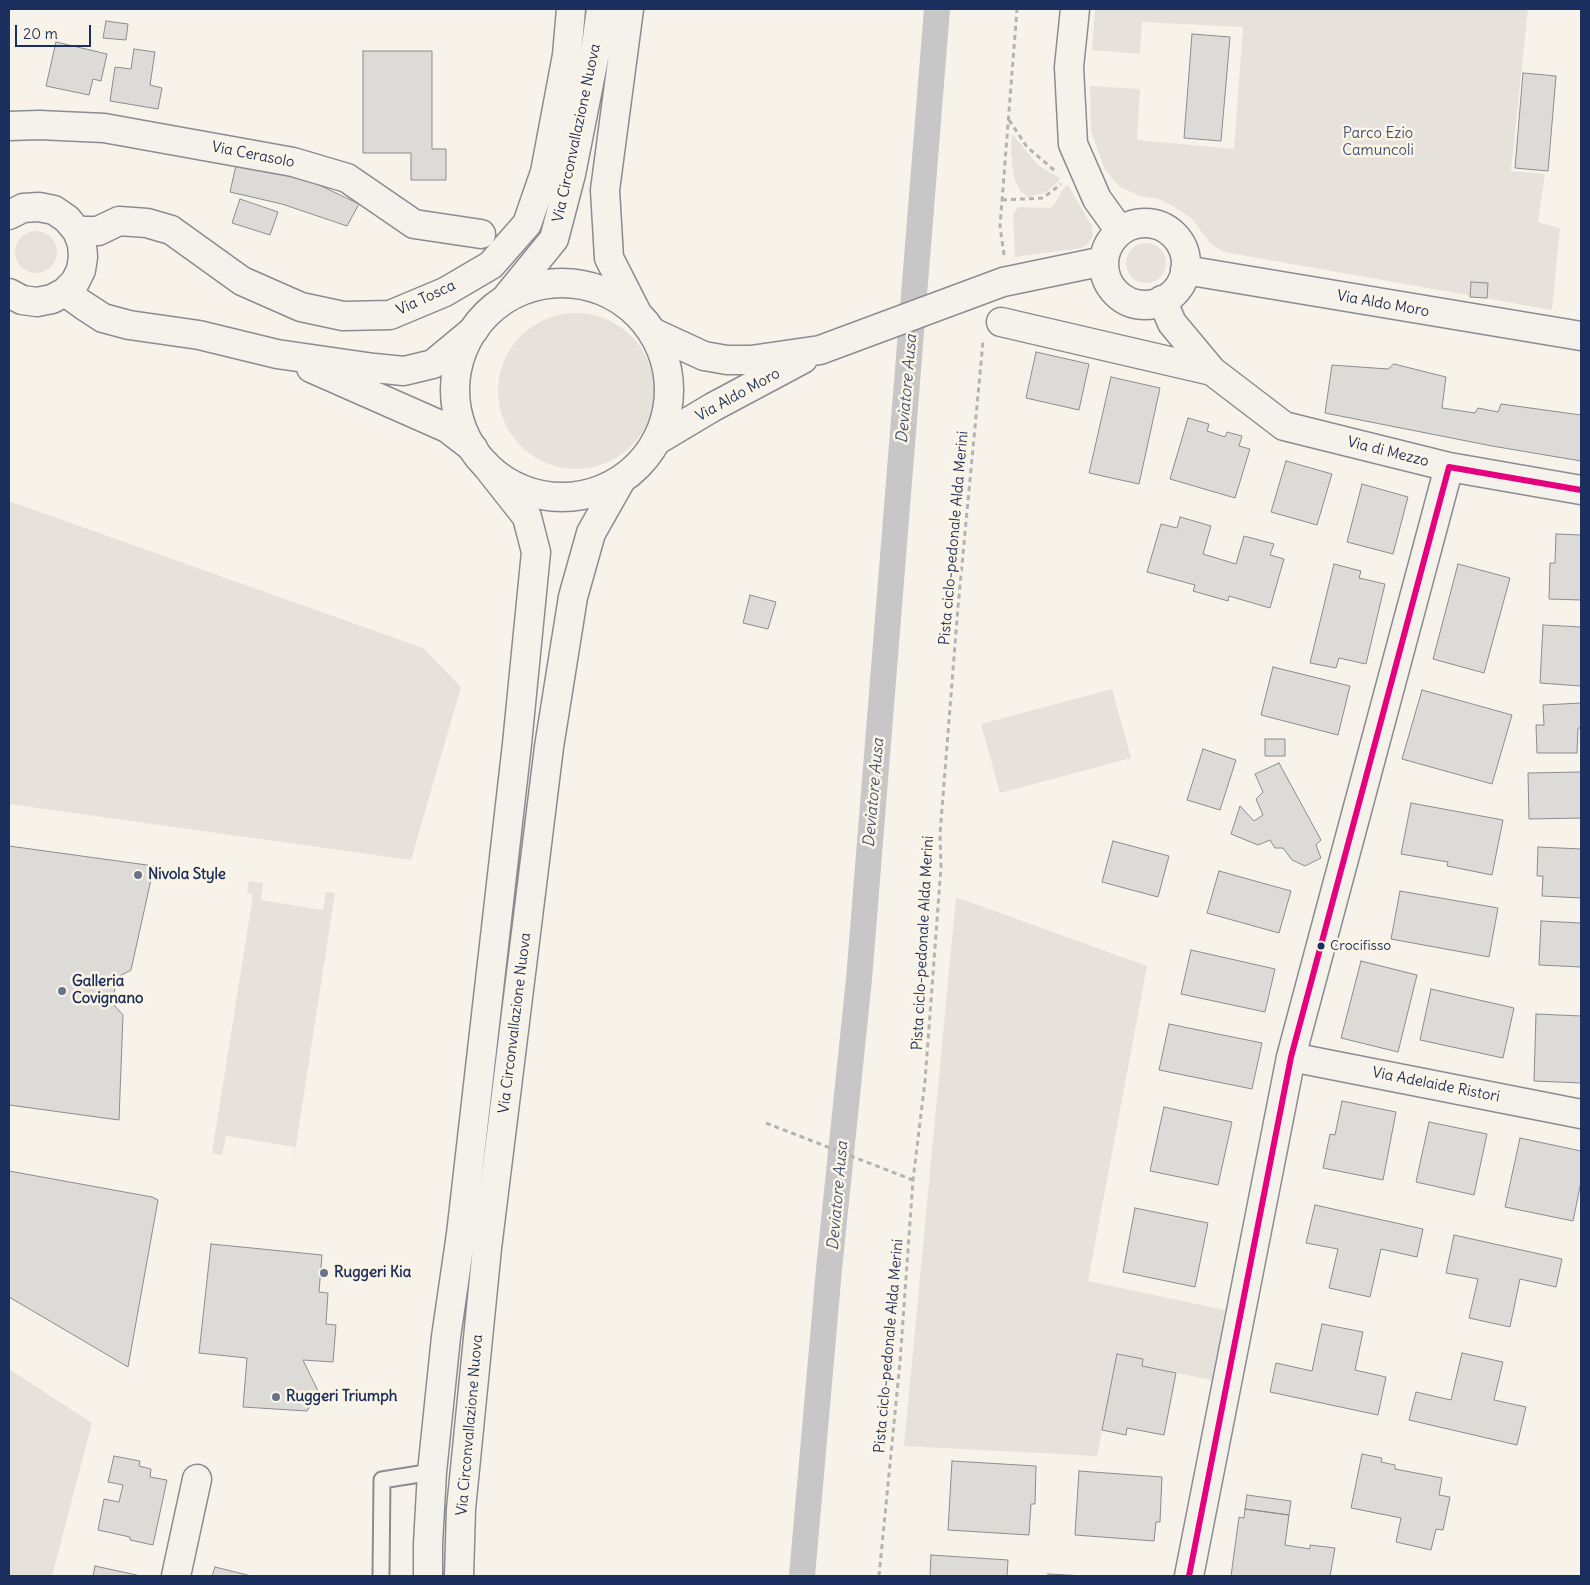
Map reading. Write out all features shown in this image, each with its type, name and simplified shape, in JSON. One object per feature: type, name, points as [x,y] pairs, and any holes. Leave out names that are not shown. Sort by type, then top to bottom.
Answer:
[{"type":"street","name":"Via Tosca","points":[[77,231],[98,231],[119,221],[147,223],[171,230],[242,281],[301,307],[343,316],[390,315],[445,292],[491,265],[527,224],[545,172],[567,55],[572,9]]},
{"type":"street","name":"Via Circonvallazione Nuova","points":[[504,300],[554,239],[571,174],[595,53],[601,9]]},
{"type":"street","name":"Via Circonvallazione Nuova","points":[[629,9],[605,190],[609,258],[661,349],[667,367],[668,405],[664,424],[656,441]]},
{"type":"street","points":[[1075,9],[1069,67],[1073,144],[1097,199],[1120,231]]},
{"type":"street","name":"Via Cerasolo","points":[[9,126],[39,125],[104,128],[293,162],[347,178],[414,224],[481,234]]},
{"type":"street","points":[[9,214],[24,208],[39,207],[54,210],[67,219],[77,231],[82,244],[83,257],[81,270],[75,282],[65,292],[52,299],[37,302],[22,300],[9,293]]},
{"type":"street","points":[[1146,223],[1159,226],[1171,232],[1180,243],[1185,256],[1185,270],[1181,283],[1172,293],[1162,300],[1151,304],[1138,304],[1127,300],[1109,284],[1105,273],[1104,261],[1106,250],[1112,239],[1120,231],[1132,225],[1146,223]]},
{"type":"street","points":[[479,457],[463,430],[457,410],[455,389],[458,368],[464,348],[474,330],[488,313],[504,300],[522,291],[542,285],[564,283],[604,292],[623,302],[645,324],[704,356],[727,360],[751,360],[820,350],[1003,282],[1104,261]]},
{"type":"street","name":"Via Aldo Moro","points":[[1185,270],[1581,336]]},
{"type":"street","points":[[65,292],[103,318],[199,335],[277,354],[404,371],[433,364],[474,330]]},
{"type":"street","name":"Via di Mezzo","points":[[1162,300],[1172,323],[1212,371],[1284,426],[1449,467],[1581,490]]},
{"type":"street","name":"Via di Mezzo","points":[[1001,322],[1212,371]]},
{"type":"street","name":"Via Aldo Moro","points":[[656,441],[749,387],[820,350]]},
{"type":"street","points":[[277,354],[447,428],[502,478],[540,495],[582,496],[602,490],[621,480],[635,469],[647,456],[656,441]]},
{"type":"street","name":"Via Circonvallazione Nuova","points":[[428,1576],[432,1472],[446,1337],[461,1234],[517,744],[536,552],[527,518],[479,457]]},
{"type":"street","points":[[1190,1576],[1291,1057],[1449,467]]},
{"type":"street","name":"Via Circonvallazione Nuova","points":[[458,1576],[461,1509],[485,1268],[549,747],[573,597],[591,533],[621,480]]},
{"type":"street","name":"Via Adelaide Ristori","points":[[1291,1057],[1581,1114]]},
{"type":"street","points":[[176,1576],[198,1479]]},
{"type":"lane","points":[[381,1576],[382,1480],[432,1472]]},
{"type":"path","points":[[1004,253],[1000,226],[1017,9]]},
{"type":"path","points":[[1008,119],[1027,147],[1060,174]]},
{"type":"path","points":[[1002,200],[1043,198],[1066,179]]},
{"type":"path","name":"Pista ciclo-pedonale Alda Merini","points":[[879,1576],[900,1362],[914,1180],[925,1081],[941,867],[940,834],[958,607],[984,328],[1001,322]]},
{"type":"path","points":[[766,1123],[914,1180]]},
{"type":"green space","name":"Parco Ezio Camuncoli","points":[[1095,9],[1528,9],[1511,171],[1545,174],[1538,222],[1560,228],[1552,310],[1224,252],[1211,244],[1191,218],[1173,206],[1158,199],[1140,196],[1120,187],[1105,170],[1091,131],[1090,86],[1140,89],[1137,140],[1234,149],[1243,27],[1142,22],[1140,54],[1092,50]]},
{"type":"green space","points":[[1012,134],[1038,165],[1060,180],[1045,193],[1028,197],[1020,191],[1014,177],[1012,163]]},
{"type":"green space","points":[[1068,185],[1092,226],[1093,235],[1089,243],[1081,248],[1015,257],[1013,215],[1015,211],[1019,207],[1050,208]]},
{"type":"green space","points":[[40,231],[48,234],[54,240],[57,252],[54,264],[48,270],[32,273],[24,270],[18,264],[15,248],[18,240],[24,234]]},
{"type":"green space","points":[[1150,243],[1157,246],[1163,252],[1166,263],[1165,271],[1157,280],[1150,283],[1142,283],[1135,280],[1127,271],[1126,259],[1129,252],[1138,244]]},
{"type":"green space","points":[[568,313],[584,313],[599,316],[613,322],[631,336],[645,354],[651,368],[654,391],[651,414],[645,428],[631,446],[613,460],[599,466],[584,469],[568,469],[553,466],[539,460],[521,446],[511,434],[501,414],[498,399],[498,383],[501,368],[507,354],[521,336],[533,326],[553,316]]},
{"type":"green space","points":[[9,501],[423,648],[461,687],[411,860],[9,804]]},
{"type":"green space","points":[[1112,689],[1131,758],[1000,793],[981,724]]},
{"type":"green space","points":[[249,881],[263,883],[261,900],[323,910],[326,892],[335,893],[293,1165],[295,1147],[226,1136],[222,1155],[212,1153],[253,895],[247,893]]},
{"type":"green space","points":[[956,897],[1147,966],[1088,1281],[1225,1310],[1212,1380],[1142,1366],[1143,1359],[1117,1354],[1097,1456],[904,1446]]},
{"type":"green space","points":[[9,1369],[92,1423],[52,1576],[9,1576]]},
{"type":"building","points":[[106,21],[128,24],[126,40],[103,38]]},
{"type":"building","points":[[1192,34],[1230,37],[1221,141],[1184,138]]},
{"type":"building","points":[[56,42],[107,54],[101,81],[93,79],[89,95],[46,86]]},
{"type":"building","points":[[134,49],[155,52],[150,85],[162,88],[158,109],[110,101],[115,67],[131,69]]},
{"type":"building","points":[[363,51],[432,51],[432,149],[446,149],[446,180],[411,180],[411,153],[363,153]]},
{"type":"building","points":[[1523,73],[1556,76],[1548,171],[1515,168]]},
{"type":"building","points":[[236,165],[294,173],[359,204],[347,226],[282,204],[230,192]]},
{"type":"building","points":[[240,199],[278,212],[270,235],[232,223]]},
{"type":"building","points":[[1471,282],[1488,283],[1487,298],[1470,297]]},
{"type":"building","points":[[1036,352],[1089,364],[1079,410],[1026,398]]},
{"type":"building","points":[[1394,364],[1446,377],[1442,408],[1475,413],[1478,408],[1498,412],[1501,404],[1581,415],[1581,461],[1492,446],[1325,413],[1332,365],[1388,369]]},
{"type":"building","points":[[1111,377],[1160,388],[1139,484],[1089,473]]},
{"type":"building","points":[[1188,418],[1209,424],[1207,431],[1225,437],[1227,432],[1242,436],[1239,446],[1250,449],[1235,498],[1170,479]]},
{"type":"building","points":[[1286,461],[1332,474],[1317,525],[1271,512]]},
{"type":"building","points":[[1362,484],[1408,497],[1393,554],[1347,542]]},
{"type":"building","points":[[1180,517],[1211,526],[1203,554],[1236,564],[1244,536],[1274,544],[1270,555],[1284,559],[1270,608],[1229,596],[1228,601],[1193,591],[1195,585],[1147,572],[1161,524],[1177,528]]},
{"type":"building","points":[[1556,534],[1581,535],[1581,600],[1549,599],[1550,563],[1555,563]]},
{"type":"building","points":[[1334,564],[1361,571],[1359,578],[1385,584],[1366,664],[1339,658],[1336,668],[1310,663]]},
{"type":"building","points":[[1458,564],[1510,578],[1484,673],[1433,659]]},
{"type":"building","points":[[750,595],[776,602],[768,629],[743,623]]},
{"type":"building","points":[[1543,625],[1581,627],[1581,686],[1540,683]]},
{"type":"building","points":[[1273,667],[1350,686],[1338,735],[1261,715]]},
{"type":"building","points":[[1422,690],[1512,715],[1492,784],[1402,759]]},
{"type":"building","points":[[1581,703],[1581,728],[1578,728],[1577,753],[1537,753],[1536,725],[1544,725],[1543,705]]},
{"type":"building","points":[[1265,739],[1285,739],[1285,756],[1265,756]]},
{"type":"building","points":[[1203,749],[1236,760],[1220,810],[1187,800]]},
{"type":"building","points":[[1279,763],[1321,840],[1316,845],[1321,858],[1305,866],[1292,860],[1283,848],[1275,848],[1270,840],[1258,845],[1231,834],[1240,806],[1254,821],[1263,815],[1256,799],[1263,792],[1255,774]]},
{"type":"building","points":[[1581,772],[1581,818],[1529,819],[1528,773]]},
{"type":"building","points":[[1411,803],[1503,820],[1492,875],[1447,866],[1448,862],[1401,854]]},
{"type":"building","points":[[1113,841],[1169,856],[1158,897],[1102,882]]},
{"type":"building","name":"Galleria Covignano","points":[[9,846],[154,866],[131,970],[116,978],[113,1004],[123,1015],[119,1120],[9,1105]]},
{"type":"building","points":[[1538,847],[1581,849],[1581,898],[1542,896],[1543,876],[1537,876]]},
{"type":"building","points":[[1219,871],[1291,891],[1279,933],[1207,913]]},
{"type":"building","points":[[1400,891],[1498,908],[1489,957],[1391,939]]},
{"type":"building","points":[[1541,921],[1581,923],[1581,967],[1539,965]]},
{"type":"building","points":[[1191,950],[1275,969],[1265,1012],[1181,994]]},
{"type":"building","points":[[1361,961],[1417,975],[1398,1052],[1341,1038]]},
{"type":"building","points":[[1431,989],[1514,1008],[1503,1058],[1420,1040]]},
{"type":"building","points":[[1536,1014],[1581,1016],[1581,1083],[1534,1081]]},
{"type":"building","points":[[1169,1024],[1262,1043],[1252,1089],[1159,1070]]},
{"type":"building","points":[[1342,1101],[1396,1112],[1383,1180],[1323,1168],[1330,1134],[1335,1135]]},
{"type":"building","points":[[1164,1107],[1232,1122],[1218,1185],[1150,1171]]},
{"type":"building","points":[[1429,1122],[1487,1134],[1474,1195],[1416,1182]]},
{"type":"building","points":[[1520,1138],[1581,1151],[1581,1182],[1573,1221],[1505,1207]]},
{"type":"building","points":[[9,1171],[152,1197],[158,1200],[128,1367],[9,1297]]},
{"type":"building","points":[[1315,1205],[1423,1229],[1417,1257],[1381,1249],[1370,1297],[1329,1288],[1338,1249],[1306,1243]]},
{"type":"building","points":[[1135,1208],[1208,1223],[1195,1287],[1123,1272]]},
{"type":"building","points":[[1454,1235],[1562,1259],[1556,1287],[1520,1279],[1510,1327],[1469,1318],[1478,1279],[1446,1273]]},
{"type":"building","points":[[211,1244],[322,1255],[319,1292],[328,1293],[326,1324],[336,1325],[333,1362],[303,1360],[319,1393],[307,1411],[243,1407],[247,1358],[199,1353]]},
{"type":"building","points":[[1322,1324],[1363,1332],[1355,1370],[1386,1377],[1378,1415],[1270,1392],[1276,1363],[1312,1371]]},
{"type":"building","points":[[1462,1353],[1503,1362],[1494,1400],[1526,1407],[1517,1445],[1409,1420],[1416,1392],[1451,1400]]},
{"type":"building","points":[[1117,1354],[1143,1359],[1142,1366],[1176,1373],[1164,1435],[1127,1428],[1126,1435],[1102,1430]]},
{"type":"building","points":[[1362,1454],[1382,1458],[1381,1462],[1395,1465],[1395,1469],[1442,1478],[1439,1495],[1450,1497],[1443,1530],[1436,1529],[1431,1550],[1396,1542],[1401,1518],[1351,1508]]},
{"type":"building","points":[[114,1456],[140,1461],[139,1466],[151,1469],[150,1477],[167,1480],[153,1545],[130,1540],[130,1537],[98,1530],[104,1499],[119,1502],[123,1485],[108,1482]]},
{"type":"building","points":[[952,1461],[1036,1466],[1035,1504],[1031,1504],[1029,1535],[948,1530]]},
{"type":"building","points":[[1079,1471],[1162,1477],[1160,1522],[1156,1522],[1154,1541],[1075,1535]]},
{"type":"building","points":[[1247,1495],[1291,1501],[1289,1515],[1245,1509]]},
{"type":"building","points":[[1245,1509],[1289,1515],[1285,1545],[1310,1549],[1310,1545],[1335,1548],[1330,1576],[1231,1576],[1239,1517],[1244,1518]]},
{"type":"building","points":[[931,1555],[1008,1560],[1007,1576],[930,1576]]},
{"type":"building","points":[[95,1566],[141,1576],[93,1576]]},
{"type":"building","points":[[215,1567],[251,1576],[212,1576]]},
{"type":"building","points":[[1048,1574],[1086,1576],[1048,1576]]},
{"type":"waterway","name":"Deviatore Ausa","points":[[802,1576],[829,1269],[859,979],[937,9]]},
{"type":"transit line","points":[[1189,1576],[1291,1057],[1449,467],[1581,490]]},
{"type":"place","name":"Nivola Style","points":[[138,875]]},
{"type":"place","name":"Crocifisso","points":[[1321,946]]},
{"type":"place","name":"Galleria Covignano","points":[[62,991]]},
{"type":"place","name":"Ruggeri Kia","points":[[324,1273]]},
{"type":"place","name":"Ruggeri Triumph","points":[[276,1397]]}]
